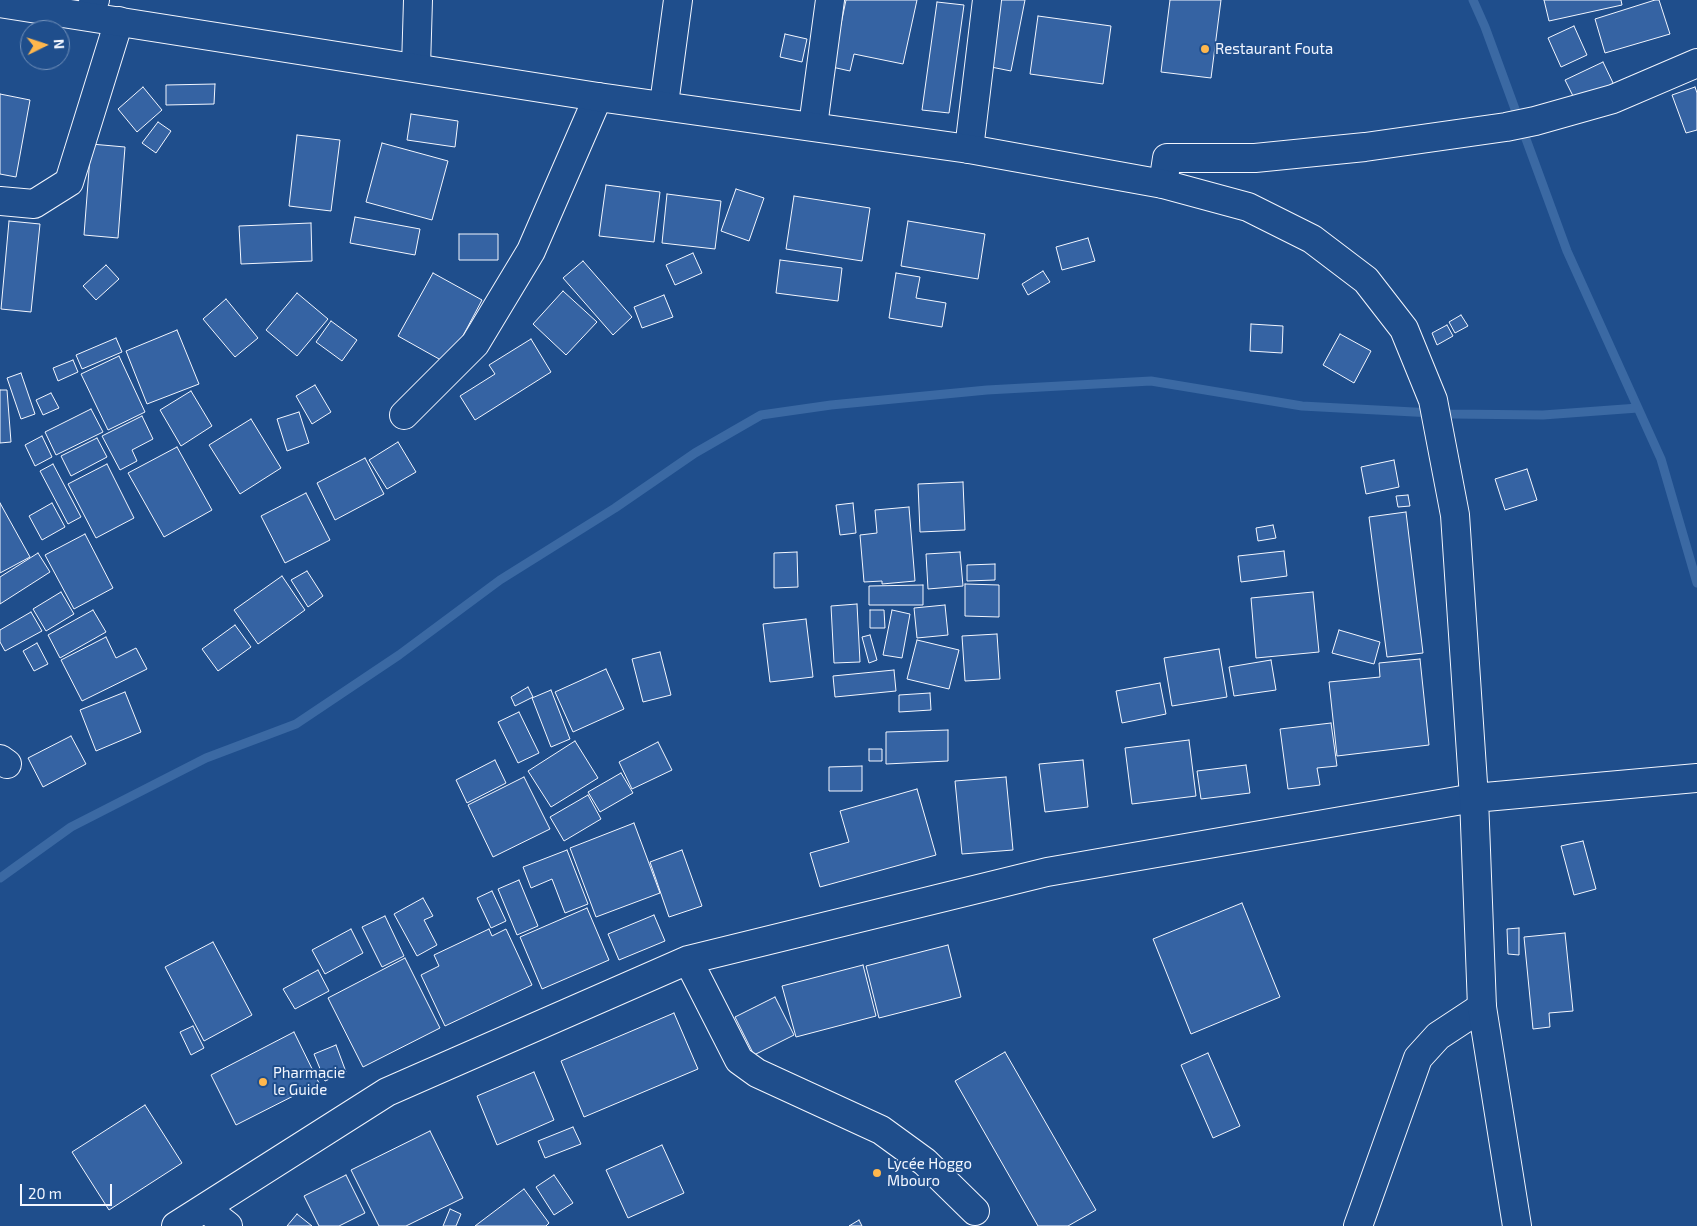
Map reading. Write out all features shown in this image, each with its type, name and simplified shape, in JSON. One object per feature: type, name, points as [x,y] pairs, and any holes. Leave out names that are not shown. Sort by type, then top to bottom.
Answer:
[{"type":"street","points":[[416,66],[418,0]]},
{"type":"street","points":[[664,104],[678,0]]},
{"type":"street","points":[[813,126],[830,0]]},
{"type":"street","points":[[969,149],[987,0]]},
{"type":"street","points":[[0,3],[91,8],[119,21],[416,66],[598,97],[664,104],[969,149],[1163,184],[1248,208],[1312,239],[1366,280],[1404,329],[1437,412],[1455,515],[1474,798],[1482,1007],[1517,1226]]},
{"type":"street","points":[[0,201],[34,204],[70,182],[119,21]]},
{"type":"street","points":[[1163,184],[1167,158],[1255,158],[1365,147],[1506,127],[1613,99],[1697,63]]},
{"type":"street","points":[[404,416],[475,344],[531,250],[598,97]]},
{"type":"street","points":[[176,1226],[387,1092],[688,960],[1047,872],[1474,798],[1697,778]]},
{"type":"street","points":[[688,960],[739,1060],[757,1073],[881,1130],[925,1162],[975,1210]]},
{"type":"street","points":[[1358,1226],[1418,1058],[1438,1036],[1482,1007]]},
{"type":"street","points":[[205,1208],[228,1226]]},
{"type":"building","points":[[846,0],[917,0],[903,64],[854,54],[850,71],[832,67]]},
{"type":"building","points":[[993,0],[1025,0],[1011,71],[981,65]]},
{"type":"building","points":[[1170,0],[1221,0],[1211,78],[1161,72]]},
{"type":"building","points":[[1544,0],[1621,0],[1622,5],[1549,21]]},
{"type":"building","points":[[1659,0],[1670,34],[1605,53],[1595,19]]},
{"type":"building","points":[[937,2],[964,5],[949,113],[922,110]]},
{"type":"building","points":[[1038,16],[1111,26],[1103,84],[1030,74]]},
{"type":"building","points":[[1574,26],[1587,55],[1561,67],[1548,38]]},
{"type":"building","points":[[785,34],[807,39],[802,62],[780,57]]},
{"type":"building","points":[[1603,62],[1614,85],[1577,104],[1565,80]]},
{"type":"building","points":[[215,84],[214,104],[166,105],[166,85]]},
{"type":"building","points":[[143,87],[162,110],[137,132],[118,109]]},
{"type":"building","points":[[1695,87],[1697,93],[1697,130],[1686,133],[1672,95]]},
{"type":"building","points":[[0,94],[30,100],[16,177],[0,174]]},
{"type":"building","points":[[411,114],[458,121],[455,147],[407,140]]},
{"type":"building","points":[[158,122],[171,131],[156,153],[142,143]]},
{"type":"building","points":[[297,135],[340,140],[331,211],[289,206]]},
{"type":"building","points":[[382,143],[448,161],[432,220],[366,202]]},
{"type":"building","points":[[91,144],[125,147],[118,238],[84,235]]},
{"type":"building","points":[[606,185],[660,192],[654,242],[599,236]]},
{"type":"building","points":[[736,189],[764,198],[749,241],[721,231]]},
{"type":"building","points":[[667,194],[721,201],[715,249],[662,243]]},
{"type":"building","points":[[794,196],[870,208],[862,261],[786,249]]},
{"type":"building","points":[[355,217],[420,229],[415,255],[350,243]]},
{"type":"building","points":[[9,221],[40,224],[31,312],[1,309]]},
{"type":"building","points":[[908,221],[985,234],[978,279],[901,266]]},
{"type":"building","points":[[311,223],[312,261],[241,264],[239,226]]},
{"type":"building","points":[[459,234],[498,234],[498,260],[459,260]]},
{"type":"building","points":[[1088,238],[1095,261],[1062,270],[1056,247]]},
{"type":"building","points":[[693,253],[702,273],[675,285],[666,265]]},
{"type":"building","points":[[780,260],[842,268],[838,301],[776,293]]},
{"type":"building","points":[[583,261],[632,317],[613,335],[563,278]]},
{"type":"building","points":[[106,265],[119,279],[96,300],[83,286]]},
{"type":"building","points":[[1043,271],[1050,282],[1028,295],[1022,284]]},
{"type":"building","points":[[433,273],[482,300],[448,364],[398,336]]},
{"type":"building","points":[[896,273],[920,277],[916,298],[946,303],[942,327],[889,318]]},
{"type":"building","points":[[563,291],[597,322],[566,355],[533,324]]},
{"type":"building","points":[[297,293],[328,319],[297,356],[266,330]]},
{"type":"building","points":[[664,295],[673,317],[642,328],[634,307]]},
{"type":"building","points":[[226,299],[258,338],[235,357],[203,319]]},
{"type":"building","points":[[1461,315],[1468,326],[1455,333],[1449,322]]},
{"type":"building","points":[[331,321],[357,340],[342,361],[316,342]]},
{"type":"building","points":[[1251,324],[1283,326],[1282,353],[1250,351]]},
{"type":"building","points":[[1447,325],[1453,336],[1437,345],[1432,333]]},
{"type":"building","points":[[177,330],[199,384],[147,404],[126,351]]},
{"type":"building","points":[[1340,334],[1371,351],[1354,383],[1323,365]]},
{"type":"building","points":[[116,338],[122,352],[82,369],[76,355]]},
{"type":"building","points":[[531,339],[551,372],[475,420],[460,396],[495,374],[489,365]]},
{"type":"building","points":[[119,356],[145,412],[108,430],[81,374]]},
{"type":"building","points":[[73,360],[78,372],[58,381],[53,368]]},
{"type":"building","points":[[21,373],[35,414],[21,419],[7,378]]},
{"type":"building","points":[[315,385],[331,412],[312,424],[296,396]]},
{"type":"building","points":[[0,390],[7,390],[11,442],[0,443]]},
{"type":"building","points":[[191,391],[212,426],[181,446],[160,410]]},
{"type":"building","points":[[51,393],[59,408],[43,415],[36,400]]},
{"type":"building","points":[[91,409],[103,432],[56,455],[45,432]]},
{"type":"building","points":[[299,412],[309,443],[287,451],[277,419]]},
{"type":"building","points":[[142,416],[153,439],[132,450],[137,461],[120,470],[102,436]]},
{"type":"building","points":[[251,419],[281,468],[240,494],[209,445]]},
{"type":"building","points":[[42,436],[52,457],[35,466],[25,445]]},
{"type":"building","points":[[97,438],[107,457],[71,476],[61,456]]},
{"type":"building","points":[[398,442],[416,472],[387,489],[369,460]]},
{"type":"building","points":[[177,447],[212,510],[164,537],[128,473]]},
{"type":"building","points":[[365,458],[384,494],[335,520],[317,483]]},
{"type":"building","points":[[1394,460],[1399,487],[1366,494],[1361,467]]},
{"type":"building","points":[[53,464],[81,517],[68,524],[40,471]]},
{"type":"building","points":[[107,464],[134,518],[96,538],[68,484]]},
{"type":"building","points":[[1527,469],[1537,500],[1505,510],[1495,479]]},
{"type":"building","points":[[963,482],[965,530],[920,532],[918,484]]},
{"type":"building","points":[[306,493],[330,540],[285,563],[261,516]]},
{"type":"building","points":[[1408,495],[1410,506],[1398,507],[1396,496]]},
{"type":"building","points":[[0,503],[30,557],[0,573]]},
{"type":"building","points":[[52,503],[65,527],[42,540],[29,516]]},
{"type":"building","points":[[853,503],[856,533],[840,535],[836,505]]},
{"type":"building","points":[[909,507],[915,581],[882,584],[882,581],[864,582],[860,535],[877,533],[875,510]]},
{"type":"building","points":[[1406,512],[1423,653],[1387,657],[1369,517]]},
{"type":"building","points":[[1273,525],[1276,538],[1258,541],[1256,528]]},
{"type":"building","points":[[85,534],[113,588],[74,609],[45,555]]},
{"type":"building","points":[[1284,551],[1287,576],[1241,582],[1238,556]]},
{"type":"building","points":[[797,552],[798,587],[774,588],[774,553]]},
{"type":"building","points":[[960,552],[963,586],[928,589],[926,554]]},
{"type":"building","points":[[38,553],[50,572],[0,604],[0,577]]},
{"type":"building","points":[[995,564],[995,580],[967,581],[967,565]]},
{"type":"building","points":[[307,571],[323,596],[308,607],[291,580]]},
{"type":"building","points":[[282,576],[305,610],[258,644],[234,610]]},
{"type":"building","points":[[965,584],[999,585],[999,617],[965,616]]},
{"type":"building","points":[[923,585],[923,605],[869,605],[869,586]]},
{"type":"building","points":[[61,592],[74,614],[46,631],[33,609]]},
{"type":"building","points":[[1313,592],[1319,652],[1256,658],[1251,598]]},
{"type":"building","points":[[857,604],[860,662],[834,663],[831,606]]},
{"type":"building","points":[[945,605],[948,635],[917,638],[914,608]]},
{"type":"building","points":[[93,610],[106,632],[60,658],[48,635]]},
{"type":"building","points":[[870,610],[884,610],[885,628],[870,628]]},
{"type":"building","points":[[892,610],[910,614],[902,658],[883,655]]},
{"type":"building","points":[[31,612],[42,631],[5,651],[0,642],[0,630]]},
{"type":"building","points":[[806,619],[813,677],[770,682],[763,624]]},
{"type":"building","points":[[235,625],[251,647],[218,671],[202,649]]},
{"type":"building","points":[[1339,630],[1380,642],[1374,664],[1332,653]]},
{"type":"building","points":[[997,634],[1000,679],[965,681],[962,636]]},
{"type":"building","points":[[870,635],[877,660],[869,663],[862,637]]},
{"type":"building","points":[[106,637],[116,658],[136,648],[147,669],[82,701],[61,660]]},
{"type":"building","points":[[917,640],[959,650],[949,689],[907,679]]},
{"type":"building","points":[[37,643],[48,664],[34,671],[23,651]]},
{"type":"building","points":[[1219,649],[1227,697],[1172,706],[1164,658]]},
{"type":"building","points":[[660,652],[671,695],[643,702],[632,659]]},
{"type":"building","points":[[1420,659],[1429,745],[1337,756],[1329,682],[1380,677],[1379,663]]},
{"type":"building","points":[[1271,660],[1276,690],[1234,696],[1229,667]]},
{"type":"building","points":[[606,669],[624,709],[573,732],[555,692]]},
{"type":"building","points":[[894,670],[896,691],[835,697],[833,676]]},
{"type":"building","points":[[1160,683],[1166,714],[1122,723],[1116,691]]},
{"type":"building","points":[[528,687],[533,697],[515,706],[511,697]]},
{"type":"building","points":[[551,690],[570,739],[551,747],[532,698]]},
{"type":"building","points":[[125,692],[141,732],[96,751],[80,710]]},
{"type":"building","points":[[930,693],[931,710],[899,712],[899,695]]},
{"type":"building","points":[[519,712],[539,753],[518,763],[498,722]]},
{"type":"building","points":[[1331,723],[1337,766],[1317,768],[1320,785],[1288,789],[1280,729]]},
{"type":"building","points":[[948,730],[948,761],[886,764],[886,732]]},
{"type":"building","points":[[71,736],[86,764],[43,787],[28,758]]},
{"type":"building","points":[[1189,740],[1196,796],[1132,804],[1125,748]]},
{"type":"building","points":[[575,741],[598,778],[551,807],[528,771]]},
{"type":"building","points":[[658,742],[672,770],[632,789],[619,762]]},
{"type":"building","points":[[869,749],[882,749],[882,761],[869,761]]},
{"type":"building","points":[[495,760],[506,783],[467,803],[456,780]]},
{"type":"building","points":[[1083,760],[1088,807],[1045,812],[1039,764]]},
{"type":"building","points":[[1246,765],[1250,793],[1201,799],[1197,771]]},
{"type":"building","points":[[862,766],[862,791],[829,791],[829,767]]},
{"type":"building","points":[[621,773],[633,793],[600,812],[588,792]]},
{"type":"building","points":[[524,777],[550,829],[493,857],[468,805]]},
{"type":"building","points":[[1006,777],[1013,850],[962,854],[955,781]]},
{"type":"building","points":[[917,789],[936,855],[820,887],[810,853],[849,842],[840,811]]},
{"type":"building","points":[[588,795],[601,819],[564,841],[550,817]]},
{"type":"building","points":[[634,823],[660,893],[596,917],[570,848]]},
{"type":"building","points":[[1583,841],[1596,889],[1574,895],[1561,846]]},
{"type":"building","points":[[567,850],[588,904],[565,913],[552,879],[531,888],[523,867]]},
{"type":"building","points":[[682,850],[702,906],[669,917],[650,862]]},
{"type":"building","points":[[519,880],[538,926],[517,935],[498,889]]},
{"type":"building","points":[[492,891],[506,921],[491,928],[477,898]]},
{"type":"building","points":[[423,898],[433,916],[424,920],[437,945],[417,956],[394,914]]},
{"type":"building","points":[[1242,903],[1280,997],[1191,1034],[1153,939]]},
{"type":"building","points":[[587,908],[609,960],[542,989],[520,937]]},
{"type":"building","points":[[654,915],[665,941],[619,960],[608,934]]},
{"type":"building","points":[[385,916],[404,956],[382,967],[362,927]]},
{"type":"building","points":[[1519,928],[1519,955],[1508,954],[1507,929]]},
{"type":"building","points":[[351,929],[363,953],[325,974],[312,950]]},
{"type":"building","points":[[489,929],[492,936],[506,929],[532,985],[445,1026],[421,975],[439,966],[434,955]]},
{"type":"building","points":[[1565,933],[1573,1011],[1549,1013],[1550,1027],[1533,1029],[1524,937]]},
{"type":"building","points":[[213,942],[252,1015],[204,1041],[165,967]]},
{"type":"building","points":[[948,945],[961,997],[879,1018],[866,966]]},
{"type":"building","points":[[405,958],[440,1028],[363,1067],[328,998]]},
{"type":"building","points":[[863,965],[876,1016],[796,1037],[782,986]]},
{"type":"building","points":[[318,970],[329,991],[295,1009],[283,989]]},
{"type":"building","points":[[775,997],[794,1035],[754,1055],[735,1017]]},
{"type":"building","points":[[674,1013],[698,1069],[584,1117],[561,1061]]},
{"type":"building","points":[[193,1026],[204,1048],[191,1055],[180,1032]]},
{"type":"building","points":[[294,1032],[319,1083],[236,1125],[211,1075]]},
{"type":"building","points":[[336,1045],[346,1072],[325,1081],[314,1054]]},
{"type":"building","points":[[1005,1052],[1096,1210],[1068,1226],[1038,1226],[955,1081]]},
{"type":"building","points":[[1208,1053],[1240,1126],[1213,1138],[1181,1065]]},
{"type":"building","points":[[534,1072],[554,1120],[497,1145],[477,1096]]},
{"type":"building","points":[[145,1105],[182,1163],[109,1210],[72,1152]]},
{"type":"building","points":[[573,1127],[581,1144],[545,1158],[538,1141]]},
{"type":"building","points":[[430,1131],[463,1198],[406,1226],[379,1226],[351,1170]]},
{"type":"building","points":[[662,1145],[684,1193],[628,1218],[606,1170]]},
{"type":"building","points":[[346,1175],[365,1213],[339,1226],[319,1226],[304,1196]]},
{"type":"building","points":[[554,1175],[573,1203],[554,1215],[536,1187]]},
{"type":"building","points":[[524,1189],[549,1223],[546,1226],[475,1226]]},
{"type":"building","points":[[450,1209],[461,1214],[456,1226],[443,1226]]},
{"type":"building","points":[[297,1214],[312,1226],[287,1226]]},
{"type":"building","points":[[859,1220],[862,1226],[849,1226]]},
{"type":"waterway","points":[[1473,0],[1485,27],[1567,251],[1661,459],[1697,583]]},
{"type":"waterway","points":[[0,878],[71,827],[206,758],[296,724],[399,655],[500,580],[615,508],[695,453],[761,415],[831,405],[987,390],[1151,381],[1302,406],[1451,414],[1543,415],[1638,408]]},
{"type":"place","name":"Restaurant Fouta","points":[[1205,49]]},
{"type":"place","name":"Pharmacie le Guide","points":[[263,1082]]},
{"type":"place","name":"Lycée Hoggo Mbouro","points":[[877,1173]]}]
